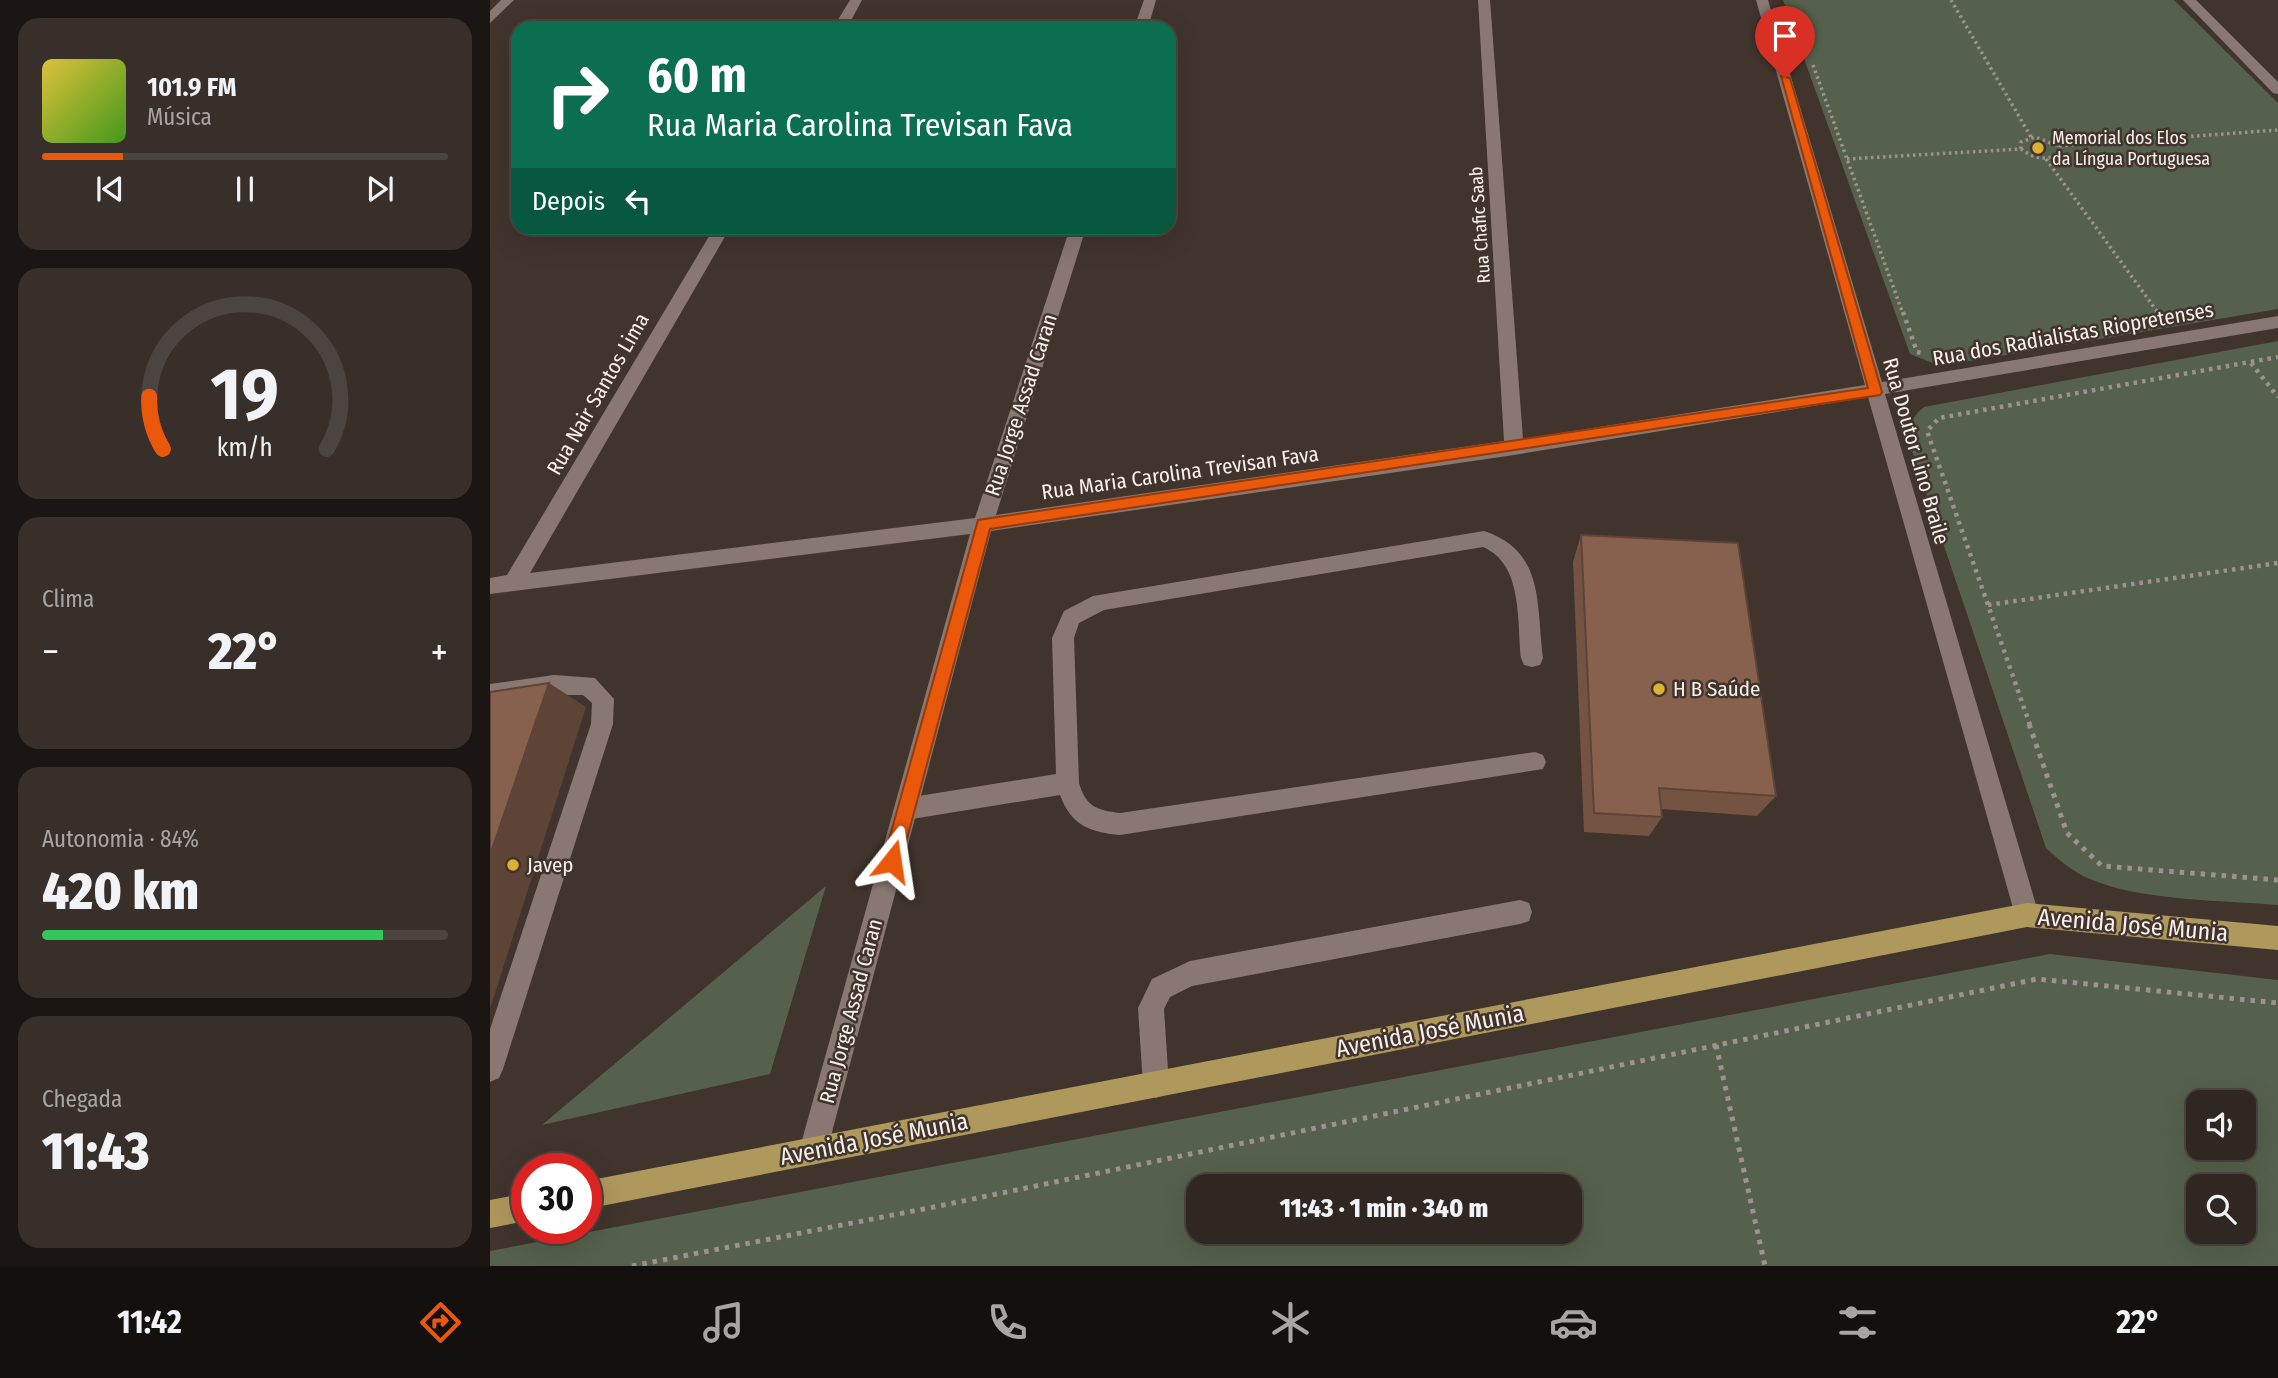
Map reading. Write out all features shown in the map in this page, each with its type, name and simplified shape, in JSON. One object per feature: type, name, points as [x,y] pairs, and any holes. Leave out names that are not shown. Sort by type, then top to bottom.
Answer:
[{"type":"main road","name":"Avenida José Munia","points":[[602,1192],[2027,915],[2278,939]]},
{"type":"main road","points":[[490,1214],[511,1210]]},
{"type":"street","points":[[490,19],[508,0]]},
{"type":"street","points":[[844,21],[856,0]]},
{"type":"street","points":[[1143,21],[1150,0]]},
{"type":"street","name":"Rua Chafic Saab","points":[[1484,0],[1514,448]]},
{"type":"street","name":"Rua Doutor Lino Braile","points":[[1762,0],[2027,915]]},
{"type":"street","points":[[2189,0],[2278,90]]},
{"type":"street","name":"Rua Nair Santos Lima","points":[[513,583],[718,235]]},
{"type":"street","name":"Rua Jorge Assad Caran","points":[[813,1151],[984,524],[1076,235]]},
{"type":"street","name":"Rua dos Radialistas Riopretenses","points":[[1876,392],[2278,322]]},
{"type":"street","name":"Rua Maria Carolina Trevisan Fava","points":[[490,586],[984,524],[1514,448],[1876,392]]},
{"type":"street","points":[[1532,658],[1521,569],[1503,547],[1484,539],[1100,601],[1071,617],[1063,638],[1068,783],[1074,806],[1091,821],[1120,824],[1535,762]]},
{"type":"street","points":[[490,694],[554,685],[587,685],[603,699],[602,724],[490,1069]]},
{"type":"street","points":[[906,808],[1068,783]]},
{"type":"street","points":[[1156,1085],[1151,1008],[1161,988],[1190,974],[1520,912]]},
{"type":"path","points":[[1951,0],[2031,137]]},
{"type":"path","points":[[1811,61],[1917,352],[1927,354]]},
{"type":"path","points":[[2021,149],[2021,142],[2031,137],[2047,140],[2057,146],[2278,130]]},
{"type":"path","points":[[1847,159],[2021,149],[2033,157],[2046,159],[2058,155],[2057,146]]},
{"type":"path","points":[[2046,159],[2165,321]]},
{"type":"path","points":[[2278,358],[1939,418],[1927,431],[2067,833],[2102,866],[2278,880]]},
{"type":"path","points":[[2250,362],[2278,397]]},
{"type":"path","points":[[1988,605],[2278,563]]},
{"type":"path","points":[[632,1266],[934,1207],[2037,979],[2278,1003]]},
{"type":"path","points":[[1716,1045],[1765,1266]]},
{"type":"green space","points":[[1783,0],[2174,0],[2278,103],[2278,309],[1940,366],[1910,354]]},
{"type":"green space","points":[[2278,341],[2278,905],[2157,896],[2110,886],[2078,873],[2046,848],[1912,451],[1910,426],[1924,407]]},
{"type":"green space","points":[[826,886],[770,1074],[542,1125]]},
{"type":"green space","points":[[2050,954],[2278,980],[2278,1266],[490,1266],[490,1251],[527,1244],[602,1244],[602,1230]]},
{"type":"building","name":"H B Saúde","points":[[1581,535],[1738,543],[1776,796],[1659,788],[1662,817],[1594,813]]},
{"type":"building","points":[[549,683],[490,855],[490,692]]},
{"type":"place","name":"Memorial dos Elos da Língua Portuguesa","points":[[2038,148]]},
{"type":"place","name":"H B Saúde","points":[[1659,689]]},
{"type":"place","name":"Javep","points":[[513,865]]},
{"type":"route","points":[[892,861],[984,524],[1540,444],[1876,392],[1785,78]]}]
